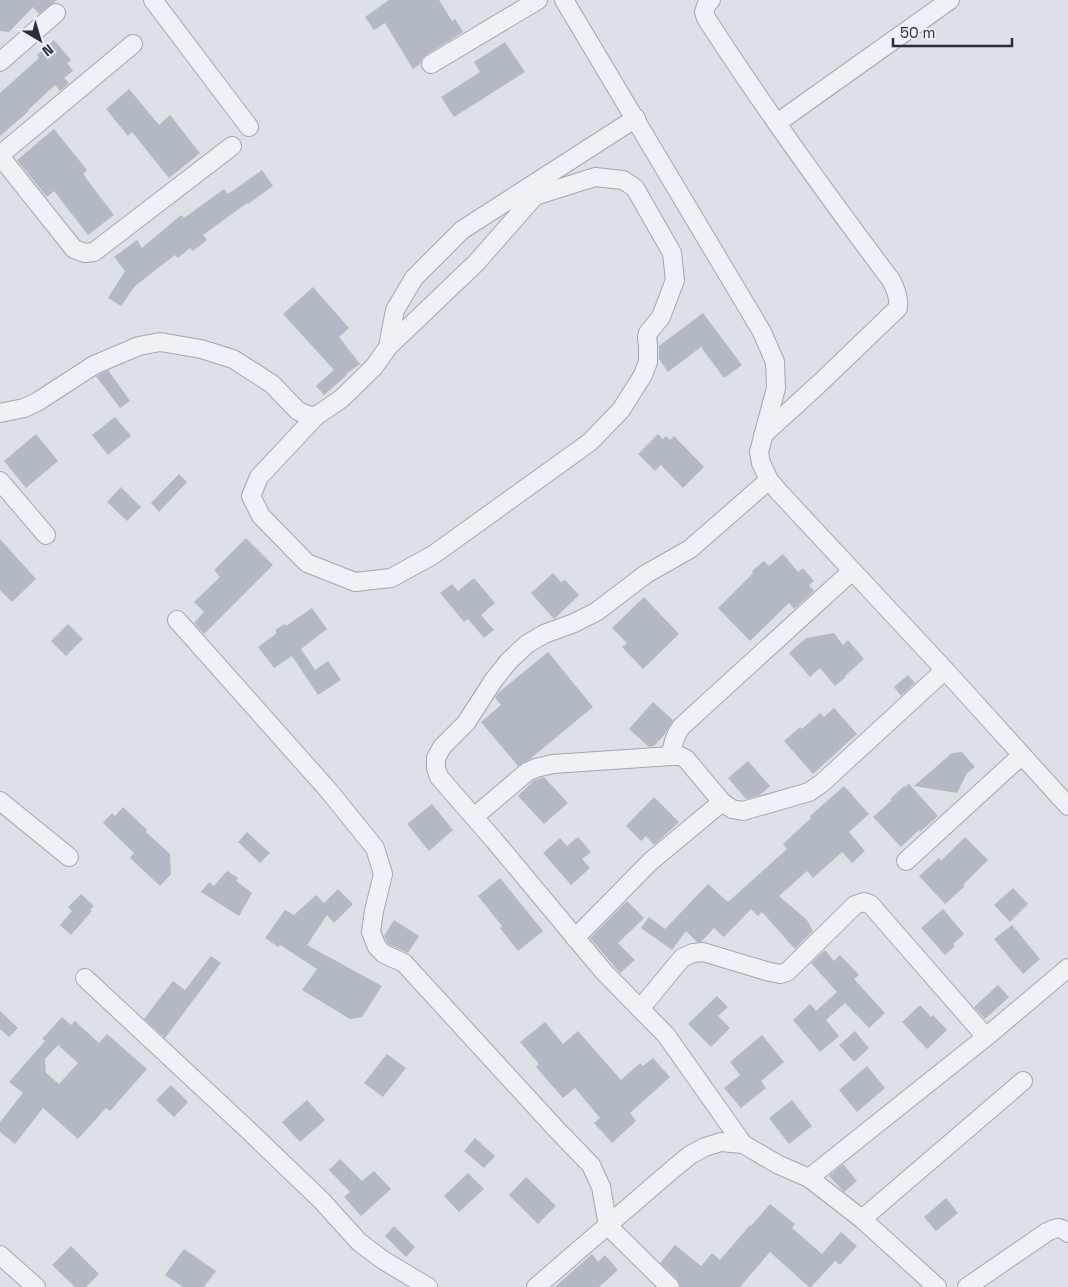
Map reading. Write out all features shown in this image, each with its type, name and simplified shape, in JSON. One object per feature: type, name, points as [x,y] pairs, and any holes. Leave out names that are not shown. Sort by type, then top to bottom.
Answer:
[{"type":"street","points":[[154,0],[249,127]]},
{"type":"street","points":[[431,64],[538,0]]},
{"type":"street","points":[[564,0],[762,332],[775,362],[776,388],[759,452],[761,463],[769,480],[1068,806]]},
{"type":"street","points":[[712,0],[707,4],[704,12],[706,18],[777,123],[891,280],[897,291],[899,301],[898,308],[763,436]]},
{"type":"street","points":[[777,123],[950,0]]},
{"type":"street","points":[[0,62],[56,13]]},
{"type":"street","points":[[133,44],[0,156],[74,248],[85,253],[94,252],[232,146]]},
{"type":"street","points":[[388,347],[395,310],[414,278],[462,230],[636,118]]},
{"type":"street","points":[[516,195],[535,196],[595,177],[623,180],[635,188],[672,253],[676,280],[661,317],[648,333],[648,362],[645,369],[621,410],[590,442],[433,556],[391,578],[355,582],[308,563],[261,516],[251,496],[259,477],[316,416],[341,399],[374,367],[388,347],[476,263],[535,196]]},
{"type":"street","points":[[0,413],[24,408],[37,402],[94,365],[138,346],[160,342],[202,349],[233,359],[272,384],[298,411],[316,416]]},
{"type":"street","points":[[769,480],[690,549],[646,574],[596,612],[574,623],[544,634],[526,644],[508,662],[466,723],[442,747],[436,758],[436,768],[439,777],[604,972],[666,1035],[744,1144],[777,1164],[809,1178],[862,1219],[937,1287]]},
{"type":"street","points":[[0,481],[46,535]]},
{"type":"street","points":[[671,756],[675,735],[681,728],[852,571]]},
{"type":"street","points":[[176,620],[329,791],[375,848],[382,874],[371,932],[377,947],[384,954],[404,963],[590,1165],[601,1188],[608,1226],[670,1287]]},
{"type":"street","points":[[474,817],[527,772],[553,764],[680,756],[686,759],[722,802],[732,809],[743,810],[809,792],[822,783],[945,670]]},
{"type":"street","points":[[906,861],[1022,755]]},
{"type":"street","points":[[0,801],[68,857]]},
{"type":"street","points":[[575,938],[651,861],[722,802]]},
{"type":"street","points":[[640,1009],[682,958],[693,953],[703,952],[780,974],[787,972],[855,905],[864,902],[870,904],[986,1037]]},
{"type":"street","points":[[809,1178],[986,1037],[1068,968]]},
{"type":"street","points":[[85,978],[322,1201],[359,1242],[383,1260],[428,1287]]},
{"type":"street","points":[[862,1219],[1023,1082]]},
{"type":"street","points":[[536,1287],[690,1155],[705,1147],[721,1142],[744,1144]]},
{"type":"street","points":[[967,1287],[1047,1232],[1057,1227],[1068,1233]]},
{"type":"street","points":[[0,1255],[36,1287]]},
{"type":"building","points":[[0,0],[57,0],[39,14],[33,7],[9,32],[0,31]]},
{"type":"building","points":[[389,0],[439,0],[452,21],[455,19],[463,32],[426,55],[420,64],[413,69],[385,23],[374,30],[365,17]]},
{"type":"building","points":[[54,40],[71,60],[67,63],[73,71],[64,78],[69,83],[60,91],[55,85],[0,136],[0,93],[39,58],[37,55]]},
{"type":"building","points":[[505,42],[525,72],[454,117],[441,97],[480,72],[474,62]]},
{"type":"building","points":[[129,89],[159,125],[170,115],[200,153],[169,178],[132,132],[128,136],[106,109]]},
{"type":"building","points":[[54,129],[87,170],[83,174],[114,215],[88,235],[54,191],[47,197],[17,160]]},
{"type":"building","points":[[262,170],[273,186],[203,235],[207,240],[193,251],[190,248],[178,258],[175,255],[135,286],[121,306],[108,298],[125,271],[114,257],[137,240],[142,248],[181,215],[184,218],[224,189],[228,194]]},
{"type":"building","points":[[313,287],[349,328],[339,337],[360,364],[346,374],[324,395],[316,386],[334,370],[283,314]]},
{"type":"building","points":[[703,313],[742,365],[724,378],[701,347],[668,372],[659,359],[659,346]]},
{"type":"building","points":[[108,370],[130,401],[120,408],[96,376]]},
{"type":"building","points":[[115,417],[131,436],[108,455],[92,435]]},
{"type":"building","points":[[36,434],[58,461],[26,488],[4,461]]},
{"type":"building","points":[[658,434],[663,439],[666,436],[670,440],[674,436],[704,467],[683,488],[661,465],[655,471],[638,454]]},
{"type":"building","points":[[179,474],[187,482],[159,512],[151,503]]},
{"type":"building","points":[[121,487],[141,507],[127,521],[107,502]]},
{"type":"building","points":[[246,538],[273,565],[204,634],[194,623],[204,612],[194,602],[220,577],[214,570]]},
{"type":"building","points":[[0,539],[36,579],[12,602],[0,590]]},
{"type":"building","points":[[783,554],[798,572],[803,568],[814,581],[809,585],[814,591],[794,609],[789,603],[750,641],[718,608],[753,573],[752,571],[764,561],[769,566]]},
{"type":"building","points":[[553,573],[561,582],[565,580],[579,595],[554,619],[531,593]]},
{"type":"building","points":[[474,578],[495,603],[481,615],[494,630],[484,638],[468,619],[464,622],[440,593],[452,584],[458,591]]},
{"type":"building","points":[[644,597],[679,634],[643,669],[622,647],[627,643],[612,628]]},
{"type":"building","points":[[312,608],[327,629],[301,649],[315,670],[328,661],[341,680],[318,695],[292,656],[274,668],[258,647],[277,633],[275,630],[285,624],[286,626]]},
{"type":"building","points":[[68,624],[83,639],[66,656],[51,641]]},
{"type":"building","points":[[834,633],[843,645],[848,640],[864,659],[835,686],[820,668],[810,677],[789,653],[806,638]]},
{"type":"building","points":[[548,652],[593,707],[530,759],[518,766],[481,722],[501,705],[495,698],[498,693]]},
{"type":"building","points":[[908,675],[915,683],[901,696],[894,687]]},
{"type":"building","points":[[653,702],[673,720],[665,734],[654,746],[649,747],[629,729]]},
{"type":"building","points":[[834,708],[857,734],[813,774],[784,741],[800,727],[802,729],[820,713],[824,717]]},
{"type":"building","points":[[962,752],[975,767],[967,773],[957,793],[914,786],[952,753]]},
{"type":"building","points":[[748,761],[770,786],[760,795],[746,799],[728,778]]},
{"type":"building","points":[[544,777],[568,803],[544,824],[518,796],[533,781]]},
{"type":"building","points":[[909,784],[938,816],[901,847],[873,817],[904,786]]},
{"type":"building","points":[[844,786],[869,814],[849,832],[865,851],[852,863],[842,852],[813,878],[807,871],[779,896],[807,920],[813,931],[795,949],[762,912],[758,916],[751,909],[724,937],[714,928],[701,942],[697,942],[686,931],[672,950],[641,928],[649,917],[665,929],[708,884],[728,902],[787,849],[783,844],[811,818],[810,816]]},
{"type":"building","points":[[654,797],[679,822],[654,845],[646,836],[641,841],[626,826]]},
{"type":"building","points":[[432,804],[453,830],[429,851],[407,824]]},
{"type":"building","points":[[123,807],[170,854],[171,874],[160,886],[130,858],[134,853],[103,823],[112,813],[115,816]]},
{"type":"building","points":[[247,832],[270,853],[260,863],[238,842]]},
{"type":"building","points":[[578,837],[591,852],[582,859],[590,868],[571,885],[543,853],[560,838],[567,846]]},
{"type":"building","points":[[965,837],[988,860],[963,885],[965,886],[945,904],[919,876],[939,858],[941,861]]},
{"type":"building","points":[[227,871],[238,878],[236,881],[252,893],[239,916],[201,892],[209,882],[214,886]]},
{"type":"building","points":[[500,878],[543,931],[518,951],[500,928],[502,926],[478,896]]},
{"type":"building","points":[[1013,888],[1028,904],[1010,922],[994,905]]},
{"type":"building","points":[[338,889],[353,904],[334,923],[327,915],[307,945],[382,986],[362,1017],[350,1019],[302,990],[317,969],[280,945],[278,947],[265,938],[285,910],[294,915],[316,895],[324,903]]},
{"type":"building","points":[[81,894],[94,906],[90,910],[92,911],[71,935],[60,925],[72,911],[68,907]]},
{"type":"building","points":[[627,901],[644,918],[618,943],[635,960],[620,973],[590,938]]},
{"type":"building","points":[[943,909],[964,934],[945,955],[921,928]]},
{"type":"building","points":[[394,920],[419,936],[408,953],[390,945],[386,941],[384,936]]},
{"type":"building","points":[[1012,925],[1040,959],[1023,974],[994,939]]},
{"type":"building","points":[[825,950],[834,961],[840,955],[859,975],[854,979],[885,1013],[869,1028],[845,1003],[826,1020],[839,1036],[820,1052],[793,1020],[810,1004],[816,1011],[837,992],[811,963]]},
{"type":"building","points":[[211,956],[221,963],[165,1038],[144,1019],[173,981],[185,990]]},
{"type":"building","points":[[998,985],[1009,997],[985,1019],[974,1007]]},
{"type":"building","points":[[717,996],[728,1007],[718,1016],[730,1028],[711,1047],[688,1024]]},
{"type":"building","points":[[920,1005],[947,1030],[927,1049],[902,1022]]},
{"type":"building","points":[[0,1011],[18,1028],[9,1037],[0,1029]]},
{"type":"building","points":[[62,1017],[71,1025],[75,1021],[99,1043],[107,1034],[147,1069],[110,1111],[106,1108],[78,1139],[43,1108],[15,1144],[0,1132],[0,1122],[23,1093],[9,1082],[45,1041],[42,1039]],"holes":[[[58,1045],[78,1063],[59,1084],[46,1073],[45,1059]]]},
{"type":"building","points":[[545,1022],[563,1044],[578,1031],[621,1080],[640,1063],[643,1066],[653,1058],[670,1077],[630,1113],[636,1121],[612,1143],[594,1123],[600,1118],[575,1088],[563,1098],[536,1067],[539,1064],[520,1042]]},
{"type":"building","points":[[855,1031],[869,1048],[854,1062],[839,1045]]},
{"type":"building","points":[[762,1035],[784,1062],[761,1081],[766,1088],[741,1108],[724,1088],[740,1075],[730,1062]]},
{"type":"building","points":[[387,1054],[406,1068],[383,1097],[364,1083]]},
{"type":"building","points":[[867,1066],[885,1088],[857,1112],[839,1090]]},
{"type":"building","points":[[171,1085],[188,1102],[174,1117],[156,1100]]},
{"type":"building","points":[[307,1100],[325,1120],[300,1142],[282,1122]]},
{"type":"building","points":[[792,1100],[812,1126],[789,1144],[769,1118]]},
{"type":"building","points":[[475,1138],[495,1156],[484,1168],[464,1151]]},
{"type":"building","points":[[340,1159],[362,1181],[374,1171],[391,1189],[361,1216],[344,1197],[350,1192],[329,1170]]},
{"type":"building","points":[[843,1164],[857,1181],[844,1192],[829,1176]]},
{"type":"building","points":[[468,1173],[484,1189],[459,1212],[444,1196]]},
{"type":"building","points":[[526,1177],[556,1206],[538,1224],[509,1195]]},
{"type":"building","points":[[946,1198],[958,1213],[936,1231],[924,1217]]},
{"type":"building","points":[[770,1204],[795,1224],[792,1228],[822,1254],[841,1232],[857,1246],[840,1265],[835,1261],[811,1287],[770,1252],[740,1287],[680,1287],[677,1279],[660,1263],[675,1245],[701,1266],[712,1253],[720,1260]]},
{"type":"building","points":[[394,1226],[415,1247],[406,1257],[385,1236]]},
{"type":"building","points":[[71,1246],[99,1274],[86,1287],[75,1287],[52,1265]]},
{"type":"building","points":[[184,1249],[216,1271],[204,1287],[183,1287],[165,1275]]},
{"type":"building","points":[[592,1254],[598,1262],[605,1255],[618,1270],[599,1287],[555,1287]]}]
